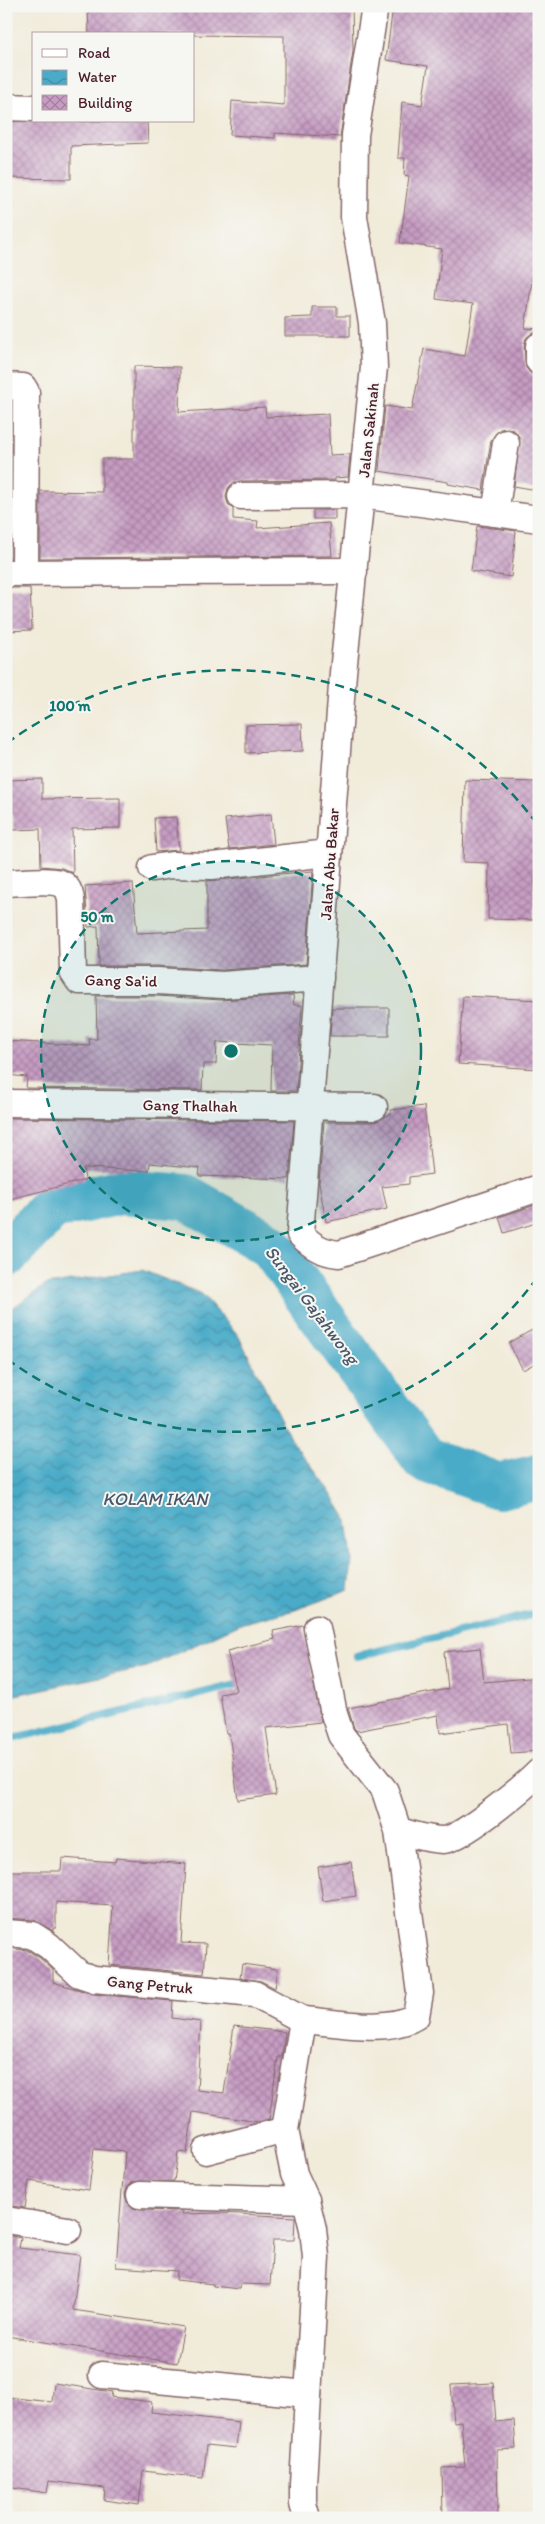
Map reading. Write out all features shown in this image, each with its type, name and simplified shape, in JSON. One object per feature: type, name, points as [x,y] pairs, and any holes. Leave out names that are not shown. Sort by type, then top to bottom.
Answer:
[{"type":"street","name":"Jalan Sakinah","points":[[375,6],[355,135],[354,217],[372,323],[374,368],[361,495],[539,519]]},
{"type":"street","points":[[6,107],[32,108]]},
{"type":"street","points":[[539,346],[539,361]]},
{"type":"street","points":[[6,386],[23,387],[26,392],[16,573],[150,574],[354,570]]},
{"type":"street","points":[[495,513],[506,443]]},
{"type":"street","points":[[241,496],[361,495]]},
{"type":"street","name":"Jalan Abu Bakar","points":[[361,495],[329,853],[312,1106],[300,1234],[312,1245],[324,1252],[340,1254],[539,1188]]},
{"type":"street","points":[[152,868],[172,865],[212,866],[329,853]]},
{"type":"street","name":"Gang Sa'id","points":[[6,883],[55,882],[64,886],[69,891],[71,899],[73,972],[79,981],[157,981],[222,985],[320,978]]},
{"type":"street","name":"Gang Thalhah","points":[[6,1103],[374,1107]]},
{"type":"street","points":[[307,2518],[303,2504],[303,2484],[316,2257],[313,2229],[306,2200],[294,2174],[285,2130],[303,2020],[382,2026],[398,2024],[416,2016],[420,1993],[398,1831],[385,1791],[341,1735],[334,1714],[317,1628]]},
{"type":"street","points":[[398,1831],[445,1841],[469,1829],[539,1772]]},
{"type":"street","name":"Gang Petruk","points":[[6,1933],[32,1934],[49,1946],[78,1974],[94,1979],[254,1994],[303,2020]]},
{"type":"street","points":[[206,2151],[285,2130]]},
{"type":"street","points":[[140,2195],[306,2200]]},
{"type":"street","points":[[6,2220],[68,2230]]},
{"type":"street","points":[[102,2375],[308,2394]]},
{"type":"water","name":"KOLAM IKAN","points":[[142,1270],[202,1294],[238,1335],[290,1438],[326,1486],[347,1520],[352,1560],[349,1590],[295,1610],[243,1623],[147,1667],[6,1697],[6,1312],[46,1285]]},
{"type":"building","points":[[88,6],[352,6],[353,51],[340,137],[275,133],[275,138],[230,135],[232,101],[284,105],[284,36],[195,35],[195,32],[89,32]]},
{"type":"building","points":[[393,6],[539,6],[539,172],[533,224],[539,224],[539,267],[534,267],[525,328],[539,329],[539,331],[532,333],[526,338],[524,346],[526,368],[531,374],[539,376],[537,490],[514,486],[520,438],[515,431],[508,428],[500,429],[491,440],[483,490],[448,484],[448,482],[379,471],[385,406],[412,410],[424,349],[465,356],[473,304],[436,299],[442,249],[400,243],[409,176],[404,175],[405,158],[398,158],[402,102],[422,105],[428,66],[386,60]]},
{"type":"building","points":[[6,122],[147,122],[148,143],[71,146],[71,179],[6,178]]},
{"type":"building","points":[[312,307],[337,307],[337,316],[350,316],[350,336],[285,336],[285,318],[312,317]]},
{"type":"building","points":[[134,366],[180,367],[179,412],[265,407],[266,417],[328,414],[330,455],[350,454],[348,477],[335,478],[335,480],[240,481],[233,483],[228,488],[226,497],[228,504],[233,509],[233,519],[258,521],[257,528],[329,523],[332,556],[40,558],[40,491],[102,492],[102,459],[134,459]]},
{"type":"building","points":[[6,491],[10,491],[10,558],[6,558]]},
{"type":"building","points":[[313,510],[335,510],[335,519],[313,519]]},
{"type":"building","points":[[477,526],[516,531],[511,577],[471,571]]},
{"type":"building","points":[[6,588],[30,588],[32,630],[6,631]]},
{"type":"building","points":[[302,724],[303,751],[246,753],[246,725]]},
{"type":"building","points":[[42,779],[42,799],[120,798],[120,828],[72,829],[73,873],[62,868],[41,866],[40,829],[13,830],[13,815],[6,815],[6,780]]},
{"type":"building","points":[[465,780],[537,782],[534,920],[488,919],[489,863],[463,862]]},
{"type":"building","points":[[271,814],[274,844],[229,849],[225,819]]},
{"type":"building","points":[[176,817],[179,850],[156,852],[154,818]]},
{"type":"building","points":[[313,871],[306,964],[222,970],[158,966],[99,966],[98,926],[88,927],[85,886],[133,883],[137,933],[207,930],[207,881]]},
{"type":"building","points":[[293,995],[294,1005],[302,1005],[296,1091],[271,1091],[272,1045],[217,1042],[216,1064],[203,1064],[202,1090],[26,1088],[27,1077],[6,1075],[6,1041],[90,1046],[89,1039],[97,1039],[96,996],[157,996],[221,1000]]},
{"type":"building","points":[[463,996],[539,1000],[539,1069],[458,1064]]},
{"type":"building","points":[[332,1008],[389,1008],[389,1036],[330,1036]]},
{"type":"building","points":[[424,1106],[432,1174],[409,1177],[409,1184],[382,1187],[387,1209],[326,1222],[319,1183],[324,1122],[374,1122],[391,1114],[391,1110]]},
{"type":"building","points":[[6,1118],[294,1121],[289,1179],[199,1176],[200,1168],[150,1163],[149,1171],[83,1168],[85,1180],[6,1200]]},
{"type":"building","points":[[539,1204],[539,1222],[504,1233],[499,1217]]},
{"type":"building","points":[[532,1330],[539,1342],[539,1361],[523,1370],[509,1343]]},
{"type":"building","points":[[303,1625],[321,1722],[266,1728],[276,1795],[238,1800],[229,1733],[226,1733],[220,1694],[237,1691],[227,1651],[275,1639],[273,1631]]},
{"type":"building","points":[[480,1648],[484,1682],[539,1677],[539,1751],[511,1753],[508,1724],[440,1733],[438,1715],[357,1731],[354,1728],[348,1708],[448,1689],[444,1652]]},
{"type":"building","points":[[62,1858],[115,1862],[116,1858],[186,1864],[181,1943],[206,1944],[204,1974],[109,1965],[113,1906],[56,1902],[56,1928],[53,1928],[53,1931],[34,1920],[6,1918],[6,1871],[61,1871]]},
{"type":"building","points":[[351,1862],[356,1896],[323,1901],[318,1867]]},
{"type":"building","points":[[6,1948],[27,1950],[40,1958],[53,1970],[53,1982],[93,1994],[173,2001],[172,2018],[201,2022],[197,2090],[224,2093],[234,2026],[285,2032],[282,2057],[278,2057],[269,2119],[258,2122],[193,2112],[187,2153],[178,2152],[174,2181],[133,2182],[125,2194],[127,2202],[133,2208],[140,2210],[183,2211],[182,2214],[222,2213],[295,2217],[294,2240],[273,2240],[270,2285],[240,2284],[239,2289],[213,2286],[213,2284],[176,2280],[177,2271],[116,2267],[125,2152],[94,2149],[89,2190],[29,2181],[25,2208],[6,2205]]},
{"type":"building","points":[[242,1964],[278,1969],[275,1988],[261,1981],[240,1978]]},
{"type":"building","points":[[6,2235],[21,2238],[19,2248],[80,2255],[73,2310],[184,2327],[177,2363],[6,2336]]},
{"type":"building","points":[[54,2383],[112,2392],[111,2397],[152,2402],[151,2412],[239,2422],[236,2448],[207,2445],[203,2478],[143,2471],[139,2505],[104,2500],[105,2488],[49,2481],[47,2493],[6,2487],[6,2397],[52,2402]]},
{"type":"building","points":[[493,2383],[496,2422],[514,2420],[516,2449],[497,2450],[498,2518],[443,2518],[442,2468],[465,2467],[461,2421],[454,2422],[451,2385]]},
{"type":"waterway","name":"Sungai Gajahwong","points":[[6,1255],[52,1207],[120,1192],[186,1197],[270,1245],[424,1459],[499,1486],[539,1477]]},
{"type":"waterway","points":[[357,1656],[539,1613]]},
{"type":"waterway","points":[[6,1740],[245,1683]]}]
